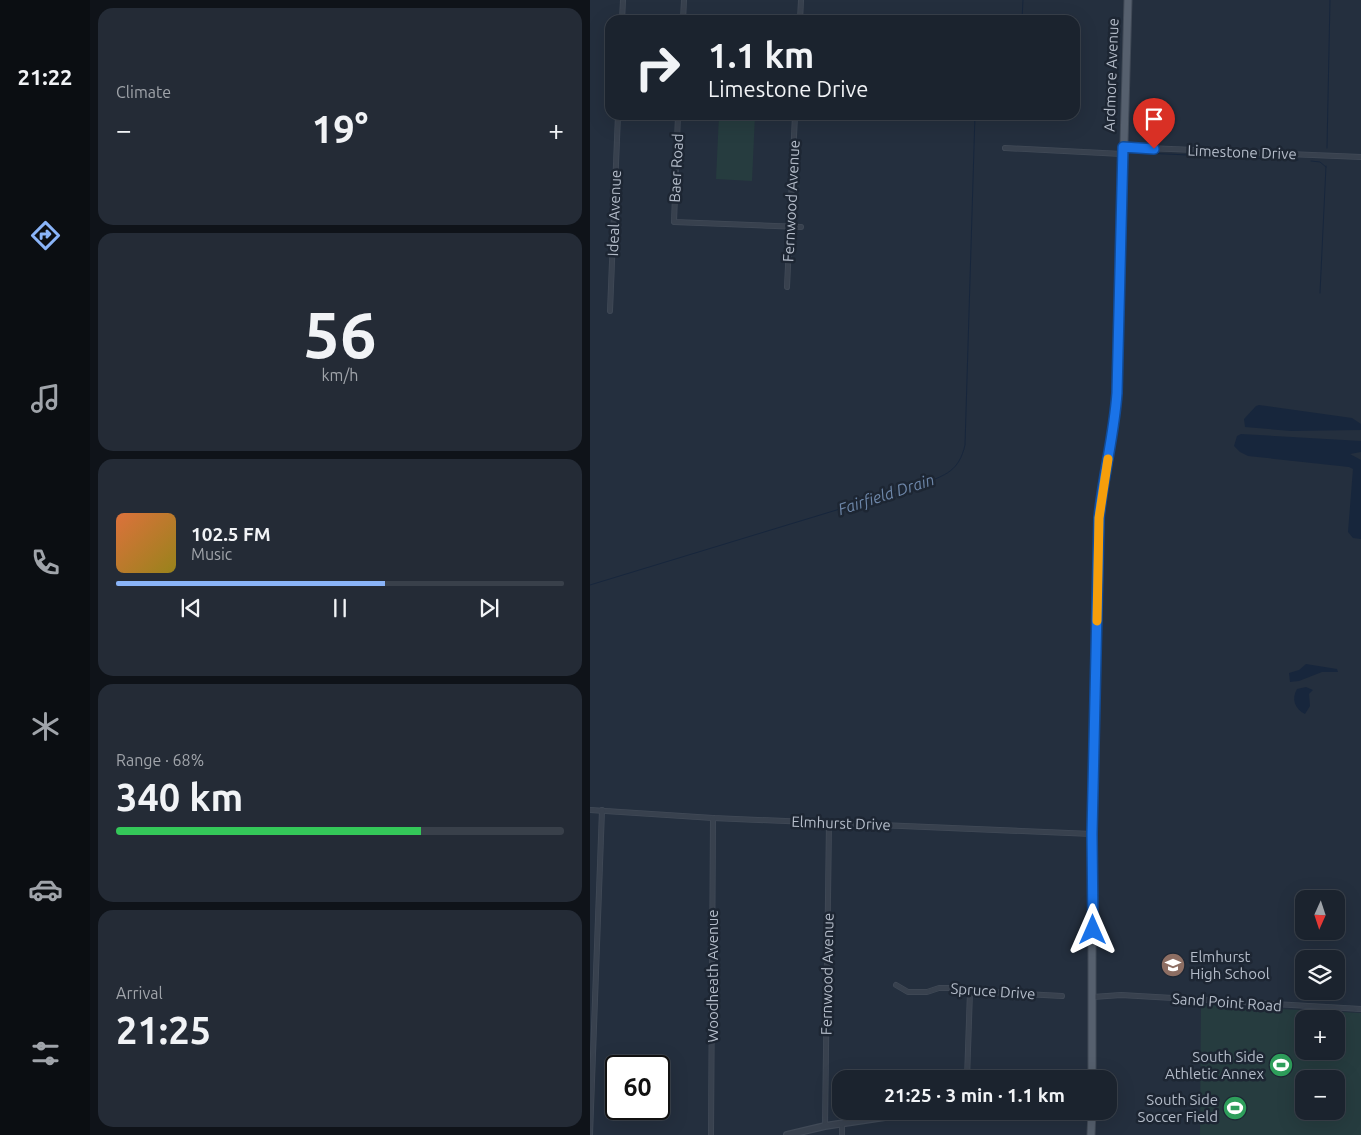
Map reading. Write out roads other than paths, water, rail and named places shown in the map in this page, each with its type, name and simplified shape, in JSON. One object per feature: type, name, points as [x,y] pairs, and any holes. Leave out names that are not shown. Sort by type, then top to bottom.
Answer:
[{"type":"main road","name":"Ardmore Avenue","points":[[1092,1070],[1092,834],[1099,518],[1103,481],[1114,428],[1117,393],[1122,151],[1128,0]]},
{"type":"main road","points":[[1091,1135],[1092,1120]]},
{"type":"street","points":[[622,15],[623,0]]},
{"type":"street","points":[[683,15],[684,0]]},
{"type":"street","points":[[800,0],[800,15]]},
{"type":"street","name":"Ideal Avenue","points":[[610,311],[618,120]]},
{"type":"street","name":"Baer Road","points":[[678,120],[674,222],[790,226]]},
{"type":"street","name":"Fernwood Avenue","points":[[787,287],[795,120]]},
{"type":"street","name":"Limestone Drive","points":[[1005,148],[1361,157]]},
{"type":"street","points":[[790,226],[801,227]]},
{"type":"street","name":"Elmhurst Drive","points":[[590,810],[713,818],[1092,834]]},
{"type":"street","points":[[590,1135],[602,810]]},
{"type":"street","name":"Woodheath Avenue","points":[[711,1135],[713,818]]},
{"type":"street","name":"Fernwood Avenue","points":[[825,1126],[830,822]]},
{"type":"street","name":"Spruce Drive","points":[[896,985],[908,992],[928,992],[939,988],[952,988],[970,991],[1062,996]]},
{"type":"street","points":[[967,1070],[970,991]]},
{"type":"street","name":"Sand Point Road","points":[[1093,997],[1121,995],[1361,1009]]},
{"type":"street","points":[[787,1135],[825,1126],[868,1120]]},
{"type":"street","points":[[842,1124],[842,1135]]},
{"type":"water","points":[[1259,405],[1352,418],[1361,424],[1361,430],[1291,431],[1245,427],[1244,419]]},
{"type":"water","points":[[1241,434],[1361,441],[1361,452],[1350,454],[1361,460],[1361,539],[1353,538],[1348,532],[1353,469],[1248,456],[1234,446],[1237,436]]},
{"type":"water","points":[[1306,664],[1337,669],[1338,672],[1322,672],[1299,681],[1290,682],[1289,673],[1299,670]]},
{"type":"water","points":[[1306,687],[1313,690],[1309,694],[1310,706],[1305,714],[1296,707],[1294,696],[1297,689]]},
{"type":"waterway","name":"Fairfield Drain","points":[[1022,15],[1023,0]]},
{"type":"waterway","points":[[1327,148],[1330,0]]},
{"type":"waterway","name":"Fairfield Drain","points":[[590,585],[922,484],[945,475],[955,466],[965,445],[975,120]]},
{"type":"waterway","points":[[1144,153],[1298,160]]},
{"type":"waterway","points":[[1311,161],[1320,162],[1326,167]]},
{"type":"waterway","points":[[1320,293],[1326,166]]},
{"type":"place","name":"Elmhurst High School","points":[[1173,965]]},
{"type":"place","name":"South Side Athletic Annex","points":[[1281,1065]]},
{"type":"place","name":"South Side Soccer Field","points":[[1235,1108]]}]
